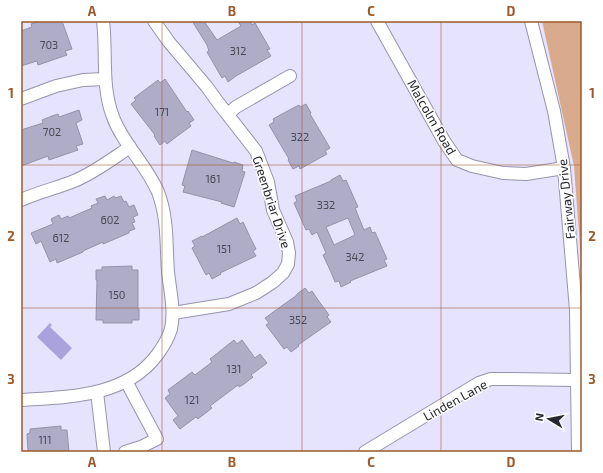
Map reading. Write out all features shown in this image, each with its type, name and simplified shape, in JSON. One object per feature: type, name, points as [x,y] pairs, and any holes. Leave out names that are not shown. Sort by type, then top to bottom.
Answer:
[{"type":"street","points":[[21,400],[67,397],[97,392],[126,381],[141,371],[152,361],[164,345],[171,329],[173,312],[168,272],[167,228],[164,209],[151,178],[120,133],[113,116],[108,97],[106,79],[103,21]]},
{"type":"street","name":"Greenbriar Drive","points":[[154,21],[169,42],[208,87],[256,151],[264,168],[273,210],[287,242],[289,253],[288,264],[283,273],[273,282],[256,293],[229,304],[173,312]]},
{"type":"street","name":"Malcolm Road","points":[[377,21],[444,141],[457,160],[472,166],[503,173],[526,174],[564,168]]},
{"type":"street","name":"Fairway Drive","points":[[531,21],[554,111],[564,168],[576,310],[578,452]]},
{"type":"street","points":[[228,114],[236,107],[290,76]]},
{"type":"street","points":[[21,99],[56,86],[83,80],[106,79]]},
{"type":"street","points":[[21,200],[39,192],[75,181],[99,168],[130,147]]},
{"type":"street","name":"Linden Lane","points":[[365,452],[479,383],[491,379],[577,380]]},
{"type":"street","points":[[125,452],[141,447],[157,439],[126,381]]},
{"type":"street","points":[[97,392],[104,452]]},
{"type":"shaded area","points":[[542,21],[582,21],[582,273],[574,166]]},
{"type":"shaded area","points":[[50,323],[52,325],[50,327],[72,348],[61,360],[37,337]]},
{"type":"building","points":[[41,21],[62,21],[72,49],[65,51],[67,55],[38,65],[37,61],[21,66],[21,31],[32,27],[31,24]]},
{"type":"building","points":[[192,21],[204,21],[217,40],[241,26],[238,21],[250,21],[252,25],[255,23],[270,49],[267,50],[271,56],[228,82],[225,76],[222,78],[207,52],[209,51],[207,45]]},
{"type":"building","points":[[165,79],[194,120],[189,123],[191,126],[167,144],[165,141],[160,145],[154,136],[155,135],[131,104],[136,100],[134,98],[158,80],[160,83]]},
{"type":"building","points":[[306,104],[311,113],[310,114],[330,148],[325,151],[327,154],[300,169],[299,166],[293,169],[288,160],[289,159],[269,125],[274,122],[273,119],[299,105],[300,107]]},
{"type":"building","points":[[79,110],[82,120],[76,123],[83,144],[76,146],[78,150],[49,160],[48,156],[21,166],[21,130],[43,123],[42,120],[52,116],[58,114],[59,117]]},
{"type":"building","points":[[192,150],[243,165],[242,171],[245,172],[234,207],[221,203],[222,202],[183,192],[185,186],[182,185]]},
{"type":"building","points":[[340,175],[343,181],[346,180],[358,207],[355,208],[364,230],[370,227],[372,233],[375,232],[387,259],[384,260],[387,266],[350,281],[351,282],[341,287],[339,281],[335,282],[323,255],[326,253],[317,232],[312,235],[309,229],[306,230],[294,203],[297,201],[295,196]],"holes":[[[348,218],[355,235],[334,245],[326,227]]]},
{"type":"building","points":[[105,196],[107,200],[114,196],[115,198],[121,196],[129,207],[134,205],[138,215],[133,217],[135,222],[132,223],[135,229],[129,231],[129,233],[103,244],[103,242],[57,263],[56,259],[50,262],[41,241],[36,244],[31,233],[53,224],[51,219],[59,215],[61,219],[68,216],[69,218],[92,208],[91,206],[98,203],[96,199]]},
{"type":"building","points":[[237,218],[240,224],[243,222],[256,249],[253,251],[256,256],[220,273],[221,274],[212,279],[209,273],[206,275],[192,248],[195,246],[192,241]]},
{"type":"building","points":[[132,266],[132,270],[138,270],[139,320],[132,320],[132,323],[103,323],[103,320],[96,320],[96,270],[102,270],[102,267]]},
{"type":"building","points":[[305,288],[309,293],[312,291],[329,315],[327,317],[331,322],[298,345],[299,346],[291,352],[287,347],[284,349],[266,325],[269,323],[265,318]]},
{"type":"building","points":[[234,340],[237,344],[242,340],[255,358],[260,354],[267,363],[251,375],[253,377],[244,384],[239,387],[238,385],[210,406],[212,408],[198,419],[196,417],[180,429],[173,420],[178,416],[165,398],[170,394],[168,390],[192,372],[195,375],[203,369],[212,362],[210,359]]},
{"type":"building","points":[[61,426],[61,430],[67,430],[69,452],[28,452],[27,434],[30,433],[30,429]]}]
